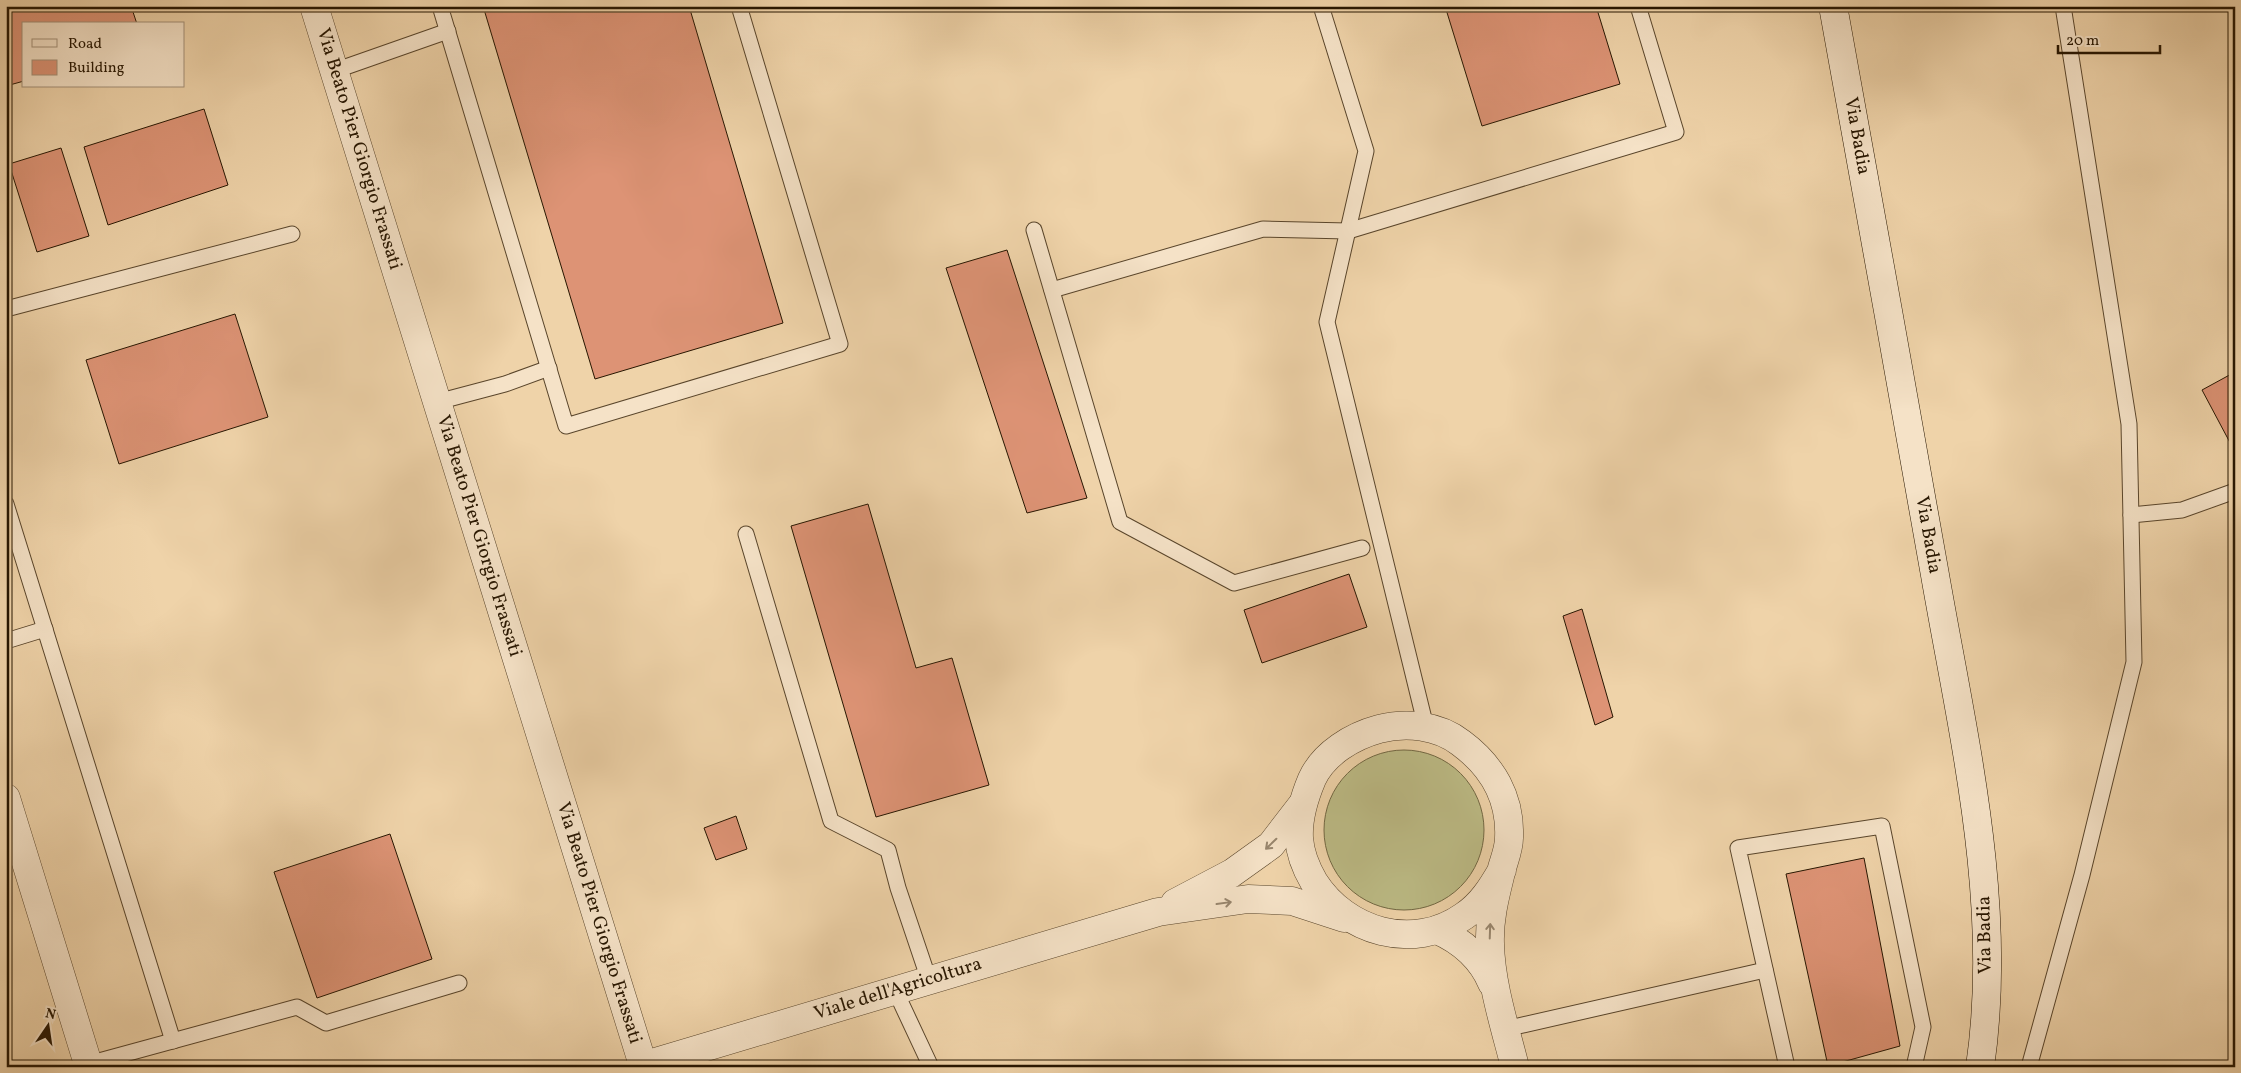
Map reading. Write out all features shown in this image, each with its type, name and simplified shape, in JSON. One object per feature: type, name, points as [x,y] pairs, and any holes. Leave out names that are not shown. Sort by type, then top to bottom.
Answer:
[{"type":"street","name":"Via Beato Pier Giorgio Frassati","points":[[314,6],[641,1066]]},
{"type":"street","name":"Via Badia","points":[[1833,6],[1970,776],[1987,912],[1985,1033],[1980,1067]]},
{"type":"street","name":"Viale dell'Agricoltura","points":[[641,1066],[1158,912],[1248,899],[1292,902],[1350,920],[1378,932],[1408,934],[1437,930],[1464,916],[1481,901],[1502,870],[1509,840],[1507,809],[1497,780],[1479,756],[1460,742],[1426,727],[1393,725],[1361,734],[1334,751],[1314,776],[1301,806],[1271,845],[1232,873],[1158,912]]},
{"type":"street","points":[[6,798],[89,1065]]},
{"type":"street","name":"Viale dell'Agricoltura","points":[[1301,806],[1299,839],[1307,871],[1325,899],[1350,920]]},
{"type":"street","points":[[1502,870],[1491,912],[1490,946],[1497,996],[1514,1067]]},
{"type":"street","points":[[1437,930],[1457,939],[1474,954],[1487,972],[1497,996]]},
{"type":"lane","points":[[440,6],[566,426],[840,344],[739,6]]},
{"type":"lane","points":[[1321,6],[1366,151],[1327,322],[1426,727]]},
{"type":"lane","points":[[1052,290],[1263,229],[1348,232],[1676,132],[1638,6]]},
{"type":"lane","points":[[2029,1067],[2082,875],[2134,662],[2129,424],[2063,6]]},
{"type":"lane","points":[[334,71],[448,31]]},
{"type":"lane","points":[[1034,230],[1120,522],[1234,583],[1362,548]]},
{"type":"lane","points":[[6,309],[292,234]]},
{"type":"lane","points":[[437,402],[505,384],[549,368]]},
{"type":"lane","points":[[2131,515],[2182,510],[2235,492]]},
{"type":"lane","points":[[6,504],[173,1041]]},
{"type":"lane","points":[[746,534],[832,821],[888,850],[898,888],[929,980]]},
{"type":"lane","points":[[6,641],[45,629]]},
{"type":"lane","points":[[1787,1067],[1738,848],[1882,826],[1923,1027],[1914,1067]]},
{"type":"lane","points":[[1506,1029],[1765,970]]},
{"type":"lane","points":[[89,1065],[297,1007],[326,1023],[459,983]]},
{"type":"lane","points":[[895,990],[931,1067]]},
{"type":"shaded area","points":[[1404,750],[1420,752],[1441,760],[1460,774],[1470,786],[1480,807],[1484,830],[1482,846],[1474,867],[1460,886],[1448,896],[1427,906],[1404,910],[1388,908],[1367,900],[1348,886],[1338,874],[1328,853],[1324,830],[1326,814],[1334,793],[1348,774],[1360,764],[1381,754]]},
{"type":"building","points":[[6,6],[131,6],[136,22],[22,22],[22,82],[6,86]]},
{"type":"building","points":[[483,6],[689,6],[783,323],[595,379]]},
{"type":"building","points":[[1445,6],[1596,6],[1620,84],[1482,126]]},
{"type":"building","points":[[204,109],[228,185],[108,225],[84,147]]},
{"type":"building","points":[[61,148],[89,236],[37,252],[9,164]]},
{"type":"building","points":[[1007,250],[1087,498],[1027,513],[946,268]]},
{"type":"building","points":[[235,314],[268,417],[119,464],[86,360]]},
{"type":"building","points":[[2235,372],[2235,452],[2202,390]]},
{"type":"building","points":[[868,504],[916,668],[952,658],[989,785],[876,817],[791,526]]},
{"type":"building","points":[[1349,574],[1367,627],[1262,663],[1244,610]]},
{"type":"building","points":[[1582,609],[1613,717],[1595,725],[1563,616]]},
{"type":"building","points":[[736,816],[747,849],[716,860],[704,828]]},
{"type":"building","points":[[390,834],[432,959],[317,998],[274,872]]},
{"type":"building","points":[[1864,858],[1900,1046],[1828,1066],[1786,874]]}]
